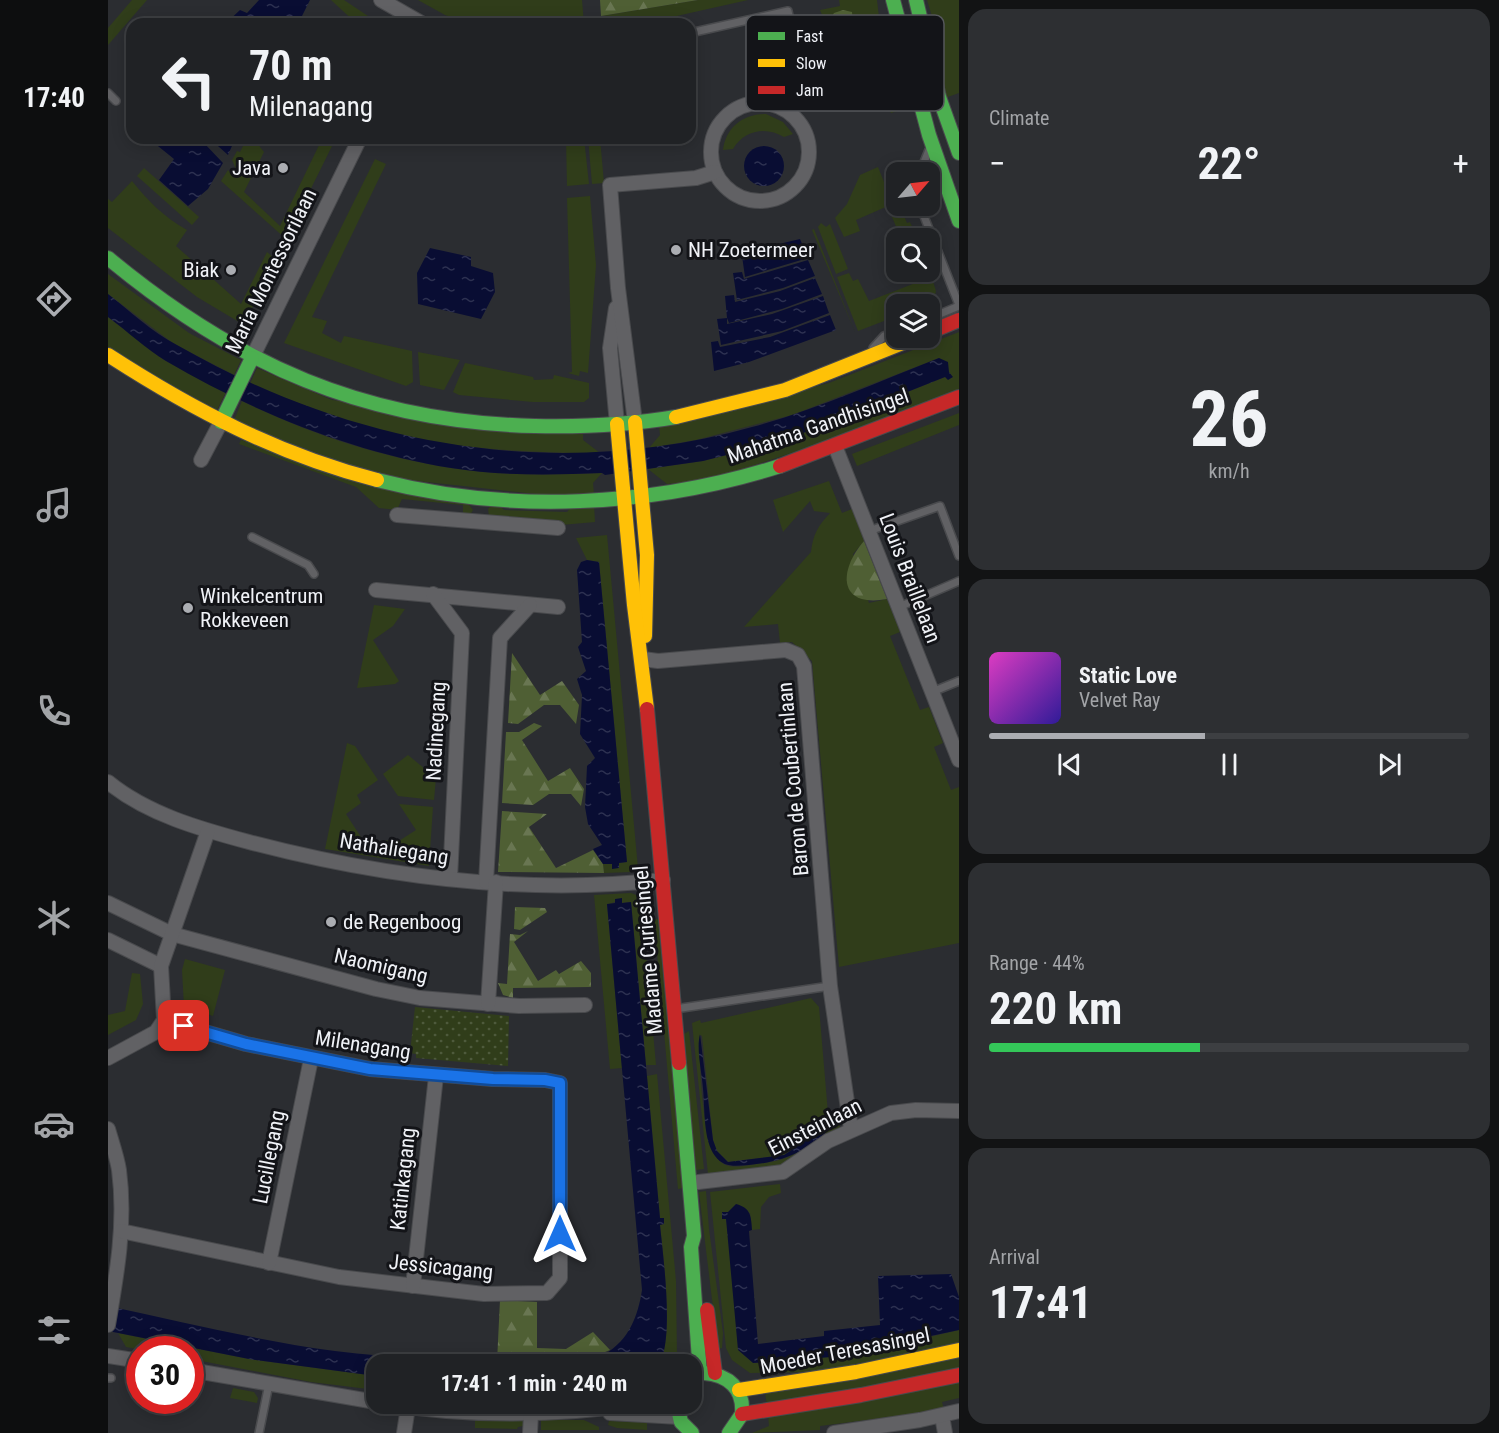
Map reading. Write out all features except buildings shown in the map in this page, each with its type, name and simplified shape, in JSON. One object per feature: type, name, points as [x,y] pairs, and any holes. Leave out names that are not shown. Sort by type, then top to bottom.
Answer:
[{"type":"street","points":[[381,0],[412,18]]},
{"type":"street","points":[[893,0],[897,15]]},
{"type":"street","points":[[916,0],[920,15]]},
{"type":"street","points":[[746,106],[740,107],[727,116],[715,135],[711,159],[724,185],[747,199],[759,201],[784,196],[794,189],[806,172],[809,159],[807,136],[794,116],[786,111]]},
{"type":"street","points":[[926,111],[959,221]]},
{"type":"street","points":[[939,111],[941,120],[959,153]]},
{"type":"street","name":"Maria Montessorilaan","points":[[221,422],[357,144]]},
{"type":"street","points":[[635,422],[618,288],[610,185],[696,178],[716,172]]},
{"type":"street","points":[[108,258],[156,295],[252,358],[330,391],[407,411],[519,426],[617,424],[704,411],[786,390],[889,348]]},
{"type":"street","points":[[617,424],[610,348],[618,288]]},
{"type":"street","points":[[940,328],[959,320]]},
{"type":"street","name":"Mahatma Gandhisingel","points":[[108,355],[151,383],[221,422],[292,454],[349,472],[421,488],[481,497],[549,500],[644,498],[687,490],[769,470],[959,398]]},
{"type":"street","points":[[201,460],[221,422]]},
{"type":"street","name":"Madame Curiesingel","points":[[635,422],[644,498],[649,603],[643,659]]},
{"type":"street","name":"Madame Curiesingel","points":[[617,424],[634,605],[643,659],[690,1183],[694,1236],[691,1247],[695,1354]]},
{"type":"street","name":"Louis Braillelaan","points":[[835,446],[959,760]]},
{"type":"street","points":[[481,497],[483,522]]},
{"type":"street","points":[[397,515],[558,528]]},
{"type":"street","points":[[376,590],[558,607]]},
{"type":"street","name":"Nadinegang","points":[[433,594],[462,633],[450,879]]},
{"type":"street","points":[[488,1004],[500,638],[530,605]]},
{"type":"street","name":"Baron de Coubertinlaan","points":[[643,659],[658,661],[786,650],[798,655],[804,666],[830,986],[851,1129]]},
{"type":"street","name":"Nathaliegang","points":[[108,782],[128,799],[208,831],[294,854],[393,872],[491,882],[590,884],[663,880]]},
{"type":"street","name":"Nathaliegang","points":[[108,798],[128,799]]},
{"type":"street","points":[[108,1058],[156,1032],[164,1020],[161,966],[208,831]]},
{"type":"street","name":"Naomigang","points":[[108,903],[172,934],[376,989],[420,998],[488,1004],[585,1005]]},
{"type":"street","points":[[108,940],[161,966]]},
{"type":"street","name":"Milenagang","points":[[164,1020],[246,1044],[311,1059],[370,1069],[436,1076],[545,1080],[560,1083]]},
{"type":"street","name":"Lucillegang","points":[[269,1263],[311,1059]]},
{"type":"street","name":"Katinkagang","points":[[413,1286],[436,1076]]},
{"type":"street","name":"Jessicagang","points":[[121,1231],[339,1276],[484,1294],[547,1293],[560,1278],[560,1083]]},
{"type":"street","name":"Einsteinlaan","points":[[690,1183],[783,1172],[851,1129],[891,1113],[916,1110],[959,1111]]},
{"type":"street","points":[[108,1129],[119,1170],[121,1231],[108,1325]]},
{"type":"street","name":"Madame Curiesingel","points":[[694,1236],[699,1246],[715,1373]]},
{"type":"street","name":"Moeder Teresasingel","points":[[740,1390],[856,1372],[959,1350]]},
{"type":"street","points":[[108,1356],[126,1359]]},
{"type":"street","points":[[204,1373],[366,1400]]},
{"type":"street","points":[[702,1375],[715,1373],[729,1379],[740,1390],[743,1402],[742,1414],[737,1425],[729,1433]]},
{"type":"street","name":"Moeder Teresasingel","points":[[742,1414],[861,1395],[959,1375]]},
{"type":"street","points":[[834,1433],[890,1429],[959,1412]]},
{"type":"street","points":[[404,1433],[407,1414]]},
{"type":"street","points":[[530,1433],[531,1414]]},
{"type":"street","points":[[620,1414],[651,1417],[663,1414]]},
{"type":"street","points":[[680,1414],[692,1433]]},
{"type":"street","points":[[942,1416],[945,1433]]},
{"type":"lane","points":[[770,15],[788,11],[789,15]]},
{"type":"lane","points":[[696,32],[746,20]]},
{"type":"lane","points":[[108,93],[116,101]]},
{"type":"lane","points":[[924,162],[934,139]]},
{"type":"lane","points":[[924,216],[959,306],[940,314]]},
{"type":"lane","points":[[863,358],[886,335]]},
{"type":"lane","points":[[869,531],[940,506],[959,556]]},
{"type":"lane","points":[[252,537],[308,565],[314,574]]},
{"type":"lane","points":[[899,607],[959,581]]},
{"type":"lane","points":[[932,692],[959,681]]},
{"type":"lane","points":[[675,1009],[830,986]]},
{"type":"lane","points":[[258,1433],[268,1384]]},
{"type":"green space","points":[[132,0],[147,0],[131,18],[126,18],[126,24],[108,45],[108,28]]},
{"type":"green space","points":[[331,0],[344,0],[371,18],[350,18]]},
{"type":"green space","points":[[418,0],[582,0],[584,18],[454,18]]},
{"type":"green space","points":[[600,0],[698,0],[601,16]]},
{"type":"green space","points":[[698,0],[748,0],[668,18],[601,18],[601,16]]},
{"type":"green space","points":[[839,0],[877,0],[879,15],[822,15],[820,10],[840,6]]},
{"type":"green space","points":[[927,0],[959,0],[959,93],[945,98],[944,15],[932,15]]},
{"type":"green space","points":[[843,10],[852,12],[852,15],[833,15]]},
{"type":"green space","points":[[766,114],[783,122],[793,134],[784,137],[770,132],[756,132],[743,138],[733,149],[723,150],[728,135],[737,123],[750,116]]},
{"type":"green space","points":[[244,144],[258,144],[264,152],[244,192],[280,226],[320,144],[333,144],[286,239],[221,181],[228,170],[232,175],[236,169],[232,160],[237,151],[240,152]]},
{"type":"green space","points":[[566,144],[585,144],[589,184],[567,186]]},
{"type":"green space","points":[[589,144],[601,144],[604,183],[592,184]]},
{"type":"green space","points":[[375,159],[386,164],[312,317],[327,321],[322,333],[341,343],[344,336],[412,351],[413,382],[406,386],[284,343]]},
{"type":"green space","points":[[878,167],[884,182],[886,181],[886,207],[856,220],[860,231],[844,237],[835,218],[847,204],[860,175]]},
{"type":"green space","points":[[144,168],[199,217],[192,225],[137,176]]},
{"type":"green space","points":[[132,181],[157,208],[187,230],[176,246],[241,304],[267,252],[275,259],[244,325],[197,297],[108,228],[108,199],[112,202]]},
{"type":"green space","points":[[590,196],[596,265],[588,373],[580,371],[579,376],[568,373],[572,372],[567,198]]},
{"type":"green space","points":[[892,216],[904,216],[913,228],[897,228]]},
{"type":"green space","points":[[821,223],[826,227],[830,224],[848,269],[836,274],[818,227]]},
{"type":"green space","points":[[814,229],[855,332],[812,230]]},
{"type":"green space","points":[[849,273],[853,281],[858,279],[869,301],[886,294],[886,320],[858,331],[837,277]]},
{"type":"green space","points":[[108,274],[189,333],[241,360],[234,375],[174,344],[108,294]]},
{"type":"green space","points":[[918,282],[933,282],[936,291],[935,294],[887,294]]},
{"type":"green space","points":[[108,317],[164,360],[226,392],[215,414],[108,348]]},
{"type":"green space","points":[[959,332],[959,389],[816,445],[706,481],[667,484],[648,469],[703,461],[758,447],[809,431],[945,377],[949,372],[939,358],[792,415],[696,440],[649,448],[660,435],[659,425],[829,383],[918,348],[940,348],[940,339]]},
{"type":"green space","points":[[418,352],[460,360],[444,390],[420,385]]},
{"type":"green space","points":[[465,363],[533,377],[534,380],[553,379],[554,375],[589,383],[589,398],[584,402],[533,402],[459,395],[453,392]]},
{"type":"green space","points":[[257,368],[332,400],[583,431],[583,440],[600,453],[494,449],[390,434],[339,419],[256,387],[250,384]]},
{"type":"green space","points":[[242,401],[267,413],[344,442],[424,463],[470,471],[507,474],[602,473],[593,483],[594,494],[536,494],[409,480],[350,465],[233,423]]},
{"type":"green space","points":[[959,413],[959,425],[857,466],[852,454]]},
{"type":"green space","points":[[241,440],[467,502],[473,510],[470,515],[463,514],[463,505],[402,499],[397,510],[379,508],[356,487],[239,444]]},
{"type":"green space","points":[[829,481],[842,513],[852,509],[864,541],[853,554],[869,603],[887,599],[900,632],[890,636],[920,710],[929,707],[943,743],[934,747],[951,790],[959,787],[959,943],[839,967],[812,661],[792,642],[780,643],[778,624],[744,627],[811,552],[817,531],[830,513],[814,511],[810,501],[783,532],[773,500]]},
{"type":"green space","points":[[493,503],[497,503],[504,510],[567,512],[574,504],[594,504],[595,522],[561,525],[489,516],[488,509]]},
{"type":"green space","points":[[607,535],[638,868],[632,872],[604,873],[603,864],[612,864],[612,868],[619,868],[618,863],[627,862],[599,562],[587,560],[576,538]]},
{"type":"green space","points":[[864,541],[887,599],[859,598],[851,593],[847,585],[850,564]]},
{"type":"green space","points":[[374,605],[405,609],[393,626],[373,640],[399,681],[395,684],[357,688]]},
{"type":"green space","points":[[512,653],[540,695],[562,681],[579,705],[576,724],[560,705],[544,705],[518,724],[508,723]]},
{"type":"green space","points":[[534,723],[542,726],[522,740],[548,781],[570,768],[584,789],[581,806],[571,794],[549,794],[533,805],[502,803],[506,732],[519,732]]},
{"type":"green space","points":[[347,743],[355,746],[378,780],[357,795],[361,803],[346,814],[370,851],[387,840],[391,846],[416,830],[399,804],[433,807],[429,866],[325,849]]},
{"type":"green space","points":[[408,755],[436,778],[434,800],[398,796],[383,774]]},
{"type":"green space","points":[[502,811],[547,814],[529,827],[556,868],[593,850],[603,864],[604,873],[498,872]]},
{"type":"green space","points":[[631,893],[641,897],[656,1065],[646,1065],[631,902],[622,903],[622,899],[607,905],[622,1068],[610,1069],[594,895]]},
{"type":"green space","points":[[515,907],[545,908],[547,912],[520,930],[514,929]]},
{"type":"green space","points":[[654,919],[658,919],[683,1188],[678,1189]]},
{"type":"green space","points":[[528,931],[514,942],[538,981],[556,970],[559,974],[581,961],[591,973],[591,987],[513,988],[513,998],[503,995],[498,983],[507,984],[510,934],[520,935]]},
{"type":"green space","points":[[185,959],[225,970],[213,1016],[184,1007],[182,970]]},
{"type":"green space","points":[[132,973],[140,974],[143,1004],[136,1020],[108,1035],[108,1015],[125,1011]]},
{"type":"green space","points":[[811,998],[819,1007],[829,1125],[784,1155],[728,1162],[717,1151],[713,1140],[702,1036],[700,1035],[701,1085],[707,1127],[711,1144],[718,1158],[726,1165],[735,1167],[773,1162],[801,1150],[819,1139],[833,1125],[833,1111],[839,1110],[840,1127],[790,1163],[776,1167],[708,1174],[692,1023],[700,1020],[701,1023]]},
{"type":"green space","points":[[415,1007],[509,1016],[508,1066],[416,1058],[416,1054],[410,1053]]},
{"type":"green space","points":[[689,1031],[704,1169],[696,1170],[684,1034]]},
{"type":"green space","points":[[657,1074],[676,1281],[677,1354],[663,1354],[667,1319],[660,1225],[664,1224],[660,1218],[647,1076]]},
{"type":"green space","points":[[780,1184],[781,1193],[769,1197],[761,1207],[760,1229],[752,1230],[750,1213],[722,1213],[722,1219],[726,1219],[753,1363],[831,1356],[959,1330],[959,1343],[816,1372],[750,1373],[732,1360],[726,1348],[710,1192]]},
{"type":"green space","points":[[706,1191],[723,1333],[722,1348],[718,1349],[699,1192]]},
{"type":"green space","points":[[500,1300],[537,1302],[537,1348],[566,1349],[593,1332],[610,1350],[600,1354],[497,1354]]},
{"type":"green space","points":[[118,1333],[133,1336],[126,1336],[126,1347]]},
{"type":"green space","points":[[204,1350],[249,1359],[366,1375],[366,1389],[311,1382],[204,1361]]},
{"type":"green space","points":[[959,1357],[959,1370],[767,1406],[765,1393]]},
{"type":"green space","points":[[959,1379],[959,1398],[942,1402],[944,1410],[820,1426],[820,1430],[752,1433],[769,1426],[768,1415]]},
{"type":"green space","points":[[233,1388],[254,1392],[258,1398],[257,1403],[230,1398]]},
{"type":"green space","points":[[475,1418],[523,1419],[523,1426],[517,1429],[475,1428]]},
{"type":"green space","points":[[541,1420],[584,1420],[599,1427],[599,1430],[541,1430]]},
{"type":"green space","points":[[609,1421],[647,1422],[647,1430],[617,1428],[608,1425]]},
{"type":"water","points":[[259,0],[310,0],[301,18],[231,18],[240,10],[247,13]]},
{"type":"water","points":[[155,144],[205,144],[223,163],[208,189],[188,206],[159,180],[174,159]]},
{"type":"water","points":[[216,144],[233,144],[228,155]]},
{"type":"water","points":[[764,146],[778,152],[784,166],[778,180],[764,186],[750,180],[744,166],[750,152]]},
{"type":"water","points":[[800,239],[808,258],[745,277],[741,249],[766,247]]},
{"type":"water","points":[[430,248],[471,257],[471,266],[493,273],[495,292],[481,319],[418,304],[417,273]]},
{"type":"water","points":[[808,260],[815,276],[783,288],[737,300],[733,273],[742,272],[744,279]]},
{"type":"water","points":[[815,278],[822,294],[782,309],[729,323],[725,296],[734,295],[735,302],[780,291]]},
{"type":"water","points":[[108,294],[168,340],[245,380],[314,409],[385,430],[457,445],[530,452],[603,452],[677,443],[776,420],[939,358],[948,362],[949,372],[953,377],[948,380],[945,377],[809,431],[703,461],[605,475],[602,473],[507,474],[451,468],[377,452],[340,441],[268,413],[199,380],[144,345],[108,317]]},
{"type":"water","points":[[823,296],[829,313],[782,331],[721,345],[717,319],[727,318],[727,324],[772,314]]},
{"type":"water","points":[[830,315],[836,330],[749,362],[714,371],[711,342],[718,341],[720,347],[770,337]]},
{"type":"water","points":[[587,560],[599,562],[627,862],[619,863],[619,868],[612,869],[612,864],[603,864],[593,849],[602,845],[588,824],[585,807],[587,766],[595,758],[580,734],[582,695],[577,679],[586,671],[578,647],[582,642],[577,570],[581,562]]},
{"type":"water","points":[[622,898],[622,903],[631,902],[660,1218],[664,1218],[664,1224],[660,1225],[667,1319],[663,1354],[605,1354],[620,1342],[631,1326],[642,1290],[607,904],[615,903],[615,899]]},
{"type":"water","points":[[700,1034],[713,1140],[717,1151],[728,1162],[784,1155],[829,1125],[828,1111],[833,1111],[833,1125],[815,1142],[784,1158],[744,1165],[722,1163],[711,1149],[706,1133],[699,1054]]},
{"type":"water","points":[[736,1204],[747,1210],[751,1221],[752,1230],[749,1231],[758,1344],[824,1336],[824,1331],[880,1325],[878,1276],[951,1274],[959,1297],[959,1330],[832,1357],[753,1363],[738,1350],[726,1219],[722,1219],[722,1212],[728,1212]]},
{"type":"water","points":[[108,1306],[221,1331],[366,1355],[366,1375],[249,1359],[204,1350],[204,1336],[133,1336],[108,1331]]},
{"type":"traffic: fast","points":[[893,0],[897,15]]},
{"type":"traffic: fast","points":[[916,0],[920,15]]},
{"type":"traffic: fast","points":[[923,111],[959,221]]},
{"type":"traffic: fast","points":[[944,111],[959,153]]},
{"type":"traffic: fast","points":[[108,258],[156,296],[205,329],[255,357],[306,381],[359,399],[415,413],[473,422],[535,426],[606,425],[676,417]]},
{"type":"traffic: fast","points":[[221,422],[252,358]]},
{"type":"traffic: fast","points":[[377,480],[427,491],[478,498],[580,501],[681,490],[731,480],[780,466]]},
{"type":"traffic: fast","points":[[679,1063],[694,1236],[691,1247],[699,1354]]},
{"type":"traffic: fast","points":[[704,1373],[728,1380],[740,1397],[742,1414],[729,1433]]},
{"type":"traffic: fast","points":[[679,1414],[681,1422],[692,1433]]},
{"type":"traffic: slow","points":[[676,417],[785,390],[890,348]]},
{"type":"traffic: slow","points":[[108,355],[172,394],[238,429],[306,458],[377,480]]},
{"type":"traffic: slow","points":[[635,422],[647,555],[645,636]]},
{"type":"traffic: slow","points":[[617,424],[634,605],[647,709]]},
{"type":"traffic: slow","points":[[739,1390],[856,1372],[959,1350]]},
{"type":"traffic: jam","points":[[940,328],[959,320]]},
{"type":"traffic: jam","points":[[780,466],[959,397]]},
{"type":"traffic: jam","points":[[647,709],[679,1063]]},
{"type":"traffic: jam","points":[[707,1310],[715,1373]]},
{"type":"traffic: jam","points":[[742,1414],[861,1395],[959,1375]]},
{"type":"place","name":"Java","points":[[283,168]]},
{"type":"place","name":"NH Zoetermeer","points":[[676,250]]},
{"type":"place","name":"Biak","points":[[231,270]]},
{"type":"place","name":"Winkelcentrum Rokkeveen","points":[[188,608]]},
{"type":"place","name":"de Regenboog","points":[[331,922]]},
{"type":"route","points":[[184,1026],[246,1044],[311,1059],[370,1069],[436,1076],[545,1080],[560,1083],[560,1234]]}]
